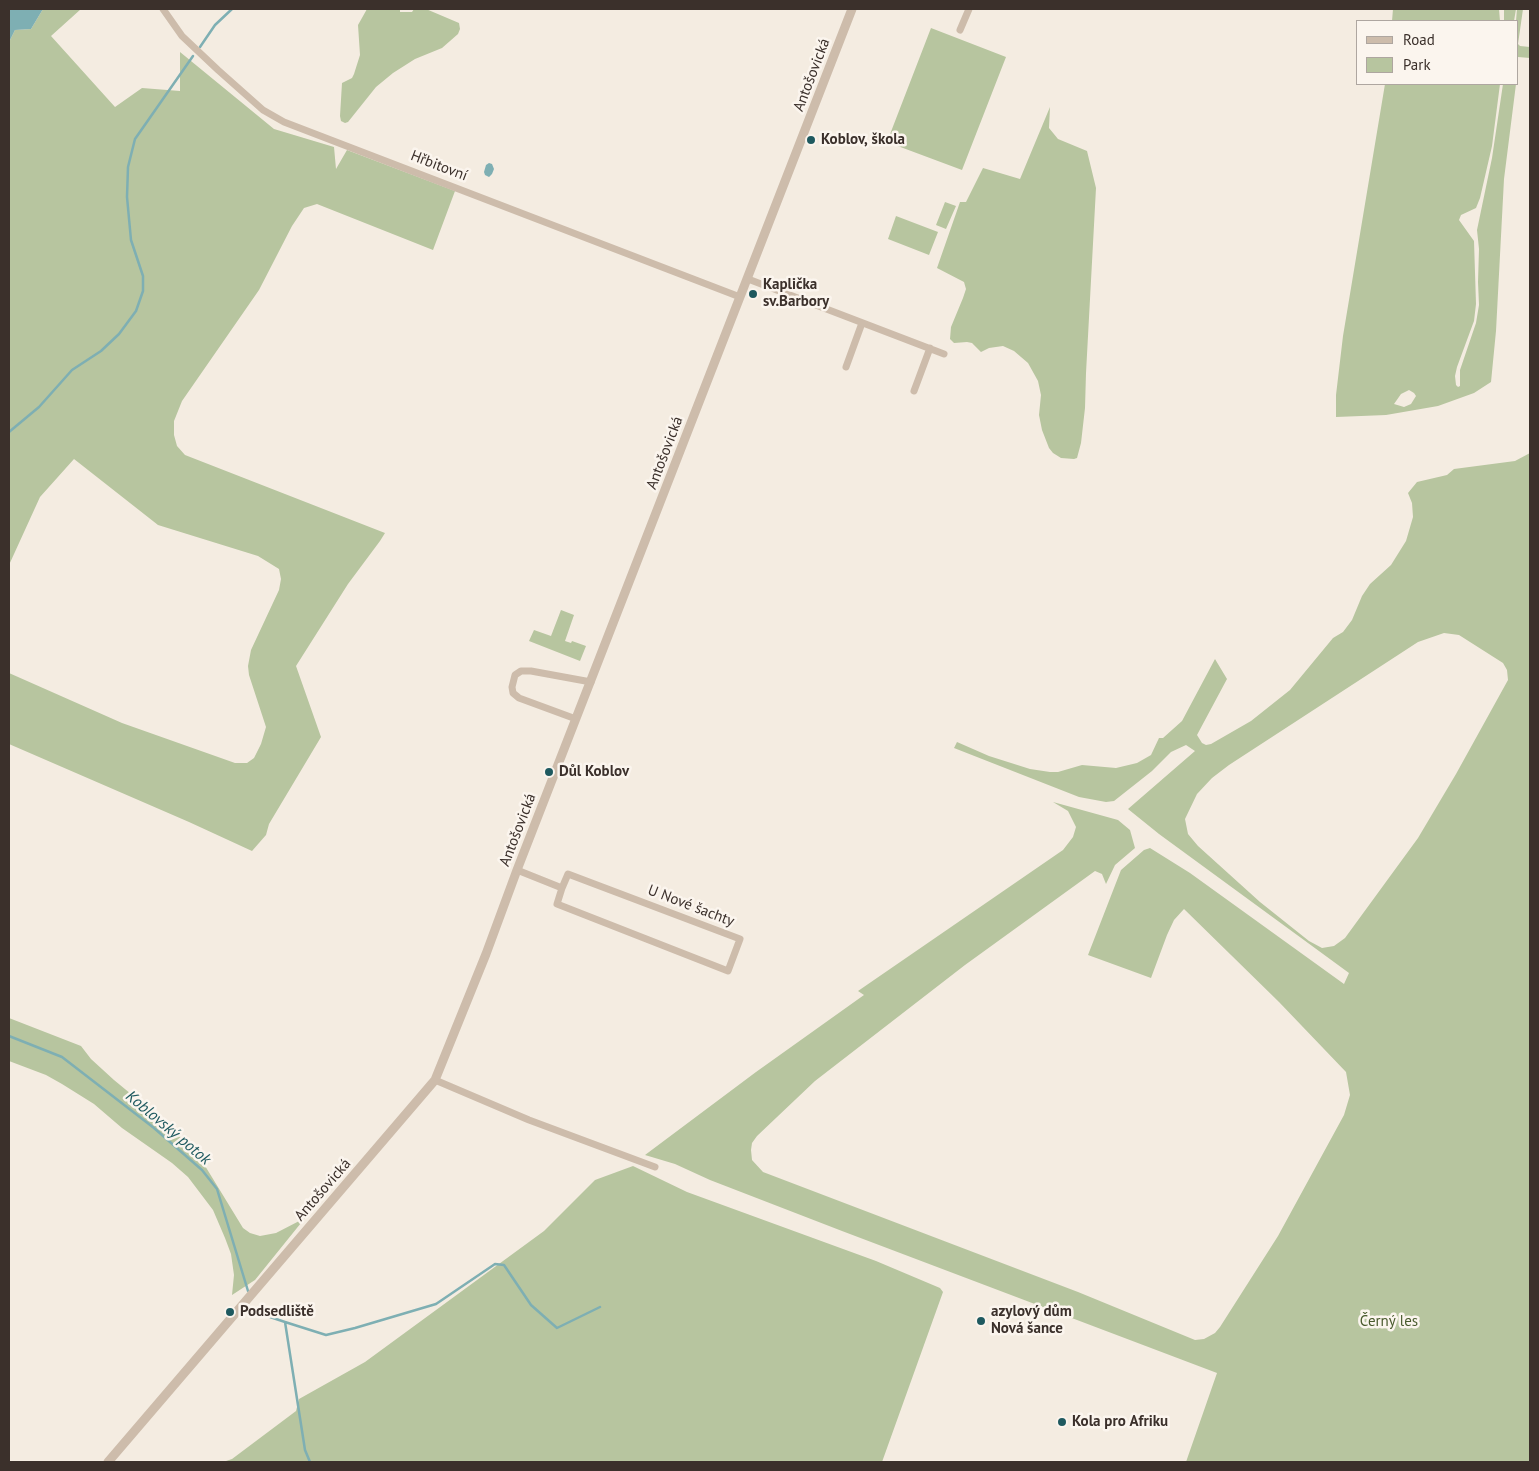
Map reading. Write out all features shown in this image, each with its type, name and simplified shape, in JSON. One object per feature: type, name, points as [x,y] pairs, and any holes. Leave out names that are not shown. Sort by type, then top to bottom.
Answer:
[{"type":"street","name":"Hřbitovní","points":[[163,9],[182,36],[204,57],[263,110],[284,122],[740,297]]},
{"type":"street","name":"Antošovická","points":[[108,1462],[435,1080],[486,954],[852,9]]},
{"type":"street","points":[[960,30],[969,9]]},
{"type":"street","points":[[748,279],[944,354]]},
{"type":"street","points":[[846,367],[862,323]]},
{"type":"street","points":[[914,391],[930,348]]},
{"type":"street","points":[[576,719],[519,698],[513,693],[512,688],[515,675],[521,671],[531,671],[591,682]]},
{"type":"street","points":[[517,870],[562,888]]},
{"type":"street","name":"U Nové šachty","points":[[568,874],[740,939],[728,971],[557,904],[562,888],[568,874]]},
{"type":"street","points":[[435,1080],[529,1120],[655,1167]]},
{"type":"green space","points":[[43,9],[81,9],[51,36],[115,107],[142,88],[180,91],[180,52],[274,129],[334,147],[336,169],[347,150],[455,191],[433,250],[317,204],[304,208],[292,226],[259,290],[182,401],[174,421],[174,435],[177,446],[185,455],[385,533],[348,584],[296,666],[321,737],[269,824],[266,835],[252,851],[9,744],[9,673],[122,723],[235,763],[247,763],[254,758],[266,727],[249,675],[248,666],[251,650],[279,590],[281,579],[279,569],[258,556],[158,525],[74,459],[40,497],[9,565],[9,42],[15,30],[31,29]]},
{"type":"green space","points":[[367,9],[400,9],[400,12],[412,12],[414,9],[426,9],[459,23],[460,29],[458,34],[442,48],[415,59],[393,73],[376,87],[348,122],[345,123],[341,121],[340,116],[342,83],[352,78],[354,74],[360,55],[358,25]]},
{"type":"green space","points":[[1393,9],[1499,9],[1500,20],[1392,20]]},
{"type":"green space","points":[[1504,9],[1516,9],[1514,20],[1504,20]]},
{"type":"green space","points":[[1517,9],[1523,9],[1519,37],[1519,20],[1516,20]]},
{"type":"green space","points":[[931,28],[1006,57],[962,170],[887,142]]},
{"type":"green space","points":[[1519,45],[1530,47],[1530,58],[1519,57]]},
{"type":"green space","points":[[1385,85],[1500,85],[1492,146],[1480,198],[1476,208],[1461,215],[1459,220],[1474,241],[1476,304],[1474,321],[1455,376],[1458,387],[1460,386],[1460,370],[1476,323],[1479,305],[1477,230],[1492,158],[1503,85],[1516,85],[1504,179],[1496,331],[1491,382],[1474,393],[1438,406],[1386,415],[1336,417],[1336,395],[1343,336]],"holes":[[[1409,390],[1416,396],[1411,404],[1404,407],[1394,404],[1401,394]]]},
{"type":"green space","points":[[1050,107],[1049,128],[1058,139],[1087,151],[1096,188],[1085,408],[1081,443],[1077,458],[1074,459],[1061,458],[1049,448],[1039,415],[1041,395],[1038,381],[1028,363],[1014,351],[1003,346],[989,348],[981,352],[972,343],[954,343],[950,339],[951,327],[966,289],[964,282],[937,268],[960,202],[966,202],[983,168],[1020,179]]},
{"type":"green space","points":[[945,202],[956,206],[946,229],[936,225]]},
{"type":"green space","points":[[896,216],[938,232],[929,255],[888,239]]},
{"type":"green space","name":"Černý les","points":[[1530,453],[1530,1462],[1186,1462],[1217,1373],[842,1231],[710,1180],[675,1164],[645,1155],[756,1072],[864,995],[858,991],[1063,850],[1073,837],[1076,827],[1068,811],[1053,802],[1118,820],[1130,830],[1135,848],[1115,865],[1106,884],[1102,874],[1095,871],[965,965],[815,1081],[757,1136],[752,1143],[752,1160],[763,1172],[1078,1292],[1195,1340],[1204,1339],[1215,1333],[1278,1236],[1344,1115],[1350,1095],[1346,1072],[1279,1002],[1184,909],[1174,920],[1151,978],[1088,955],[1121,870],[1144,850],[1150,848],[1190,873],[1344,984],[1349,973],[1159,834],[1128,809],[1195,751],[1186,745],[1171,752],[1152,771],[1114,801],[1106,802],[1079,797],[954,748],[957,742],[989,756],[1030,769],[1050,772],[1058,772],[1082,765],[1116,768],[1137,763],[1151,755],[1159,738],[1163,738],[1182,721],[1215,659],[1227,679],[1197,735],[1202,743],[1206,745],[1211,744],[1251,721],[1290,690],[1333,638],[1343,632],[1352,620],[1362,596],[1370,584],[1391,565],[1406,541],[1413,517],[1412,503],[1408,493],[1417,482],[1447,475],[1454,469],[1515,461]],"holes":[[[1444,633],[1459,635],[1503,663],[1507,670],[1508,680],[1418,838],[1345,938],[1334,946],[1322,948],[1309,941],[1260,902],[1198,846],[1188,834],[1185,819],[1197,794],[1212,778],[1229,765],[1418,642]]]},
{"type":"green space","points":[[561,610],[574,615],[565,641],[571,643],[572,641],[586,646],[580,661],[529,641],[534,630],[551,636]]},
{"type":"green space","points":[[9,1018],[81,1046],[91,1059],[165,1122],[199,1156],[243,1228],[250,1233],[260,1236],[276,1233],[305,1218],[255,1280],[232,1295],[234,1275],[231,1254],[213,1210],[188,1177],[172,1163],[122,1128],[94,1104],[46,1075],[9,1061]]},
{"type":"green space","points":[[633,1166],[687,1192],[876,1261],[940,1288],[943,1292],[882,1462],[223,1462],[232,1459],[296,1411],[299,1399],[365,1362],[544,1231],[595,1180]]},
{"type":"water","points":[[9,9],[43,9],[31,29],[15,30],[9,42]]},
{"type":"water","points":[[492,164],[494,169],[489,177],[484,172],[486,165]]},
{"type":"waterway","points":[[200,47],[215,25],[232,9]]},
{"type":"waterway","points":[[9,432],[39,407],[72,370],[101,351],[119,334],[136,311],[143,291],[143,276],[131,240],[127,197],[128,167],[135,139],[193,56]]},
{"type":"waterway","name":"Koblovský potok","points":[[9,1036],[62,1057],[154,1128],[202,1170],[217,1189],[248,1291]]},
{"type":"waterway","points":[[285,1322],[326,1335],[355,1328],[436,1304],[495,1264],[504,1265],[531,1305],[557,1328],[600,1307]]},
{"type":"waterway","name":"Koblovský potok","points":[[253,1309],[285,1322],[305,1450],[310,1462]]},
{"type":"place","name":"Koblov, škola","points":[[811,140]]},
{"type":"place","name":"Kaplička sv.Barbory","points":[[753,294]]},
{"type":"place","name":"Důl Koblov","points":[[549,772]]},
{"type":"place","name":"Podsedliště","points":[[230,1312]]},
{"type":"place","name":"azylový dům Nová šance","points":[[981,1321]]},
{"type":"place","name":"Kola pro Afriku","points":[[1062,1422]]}]
